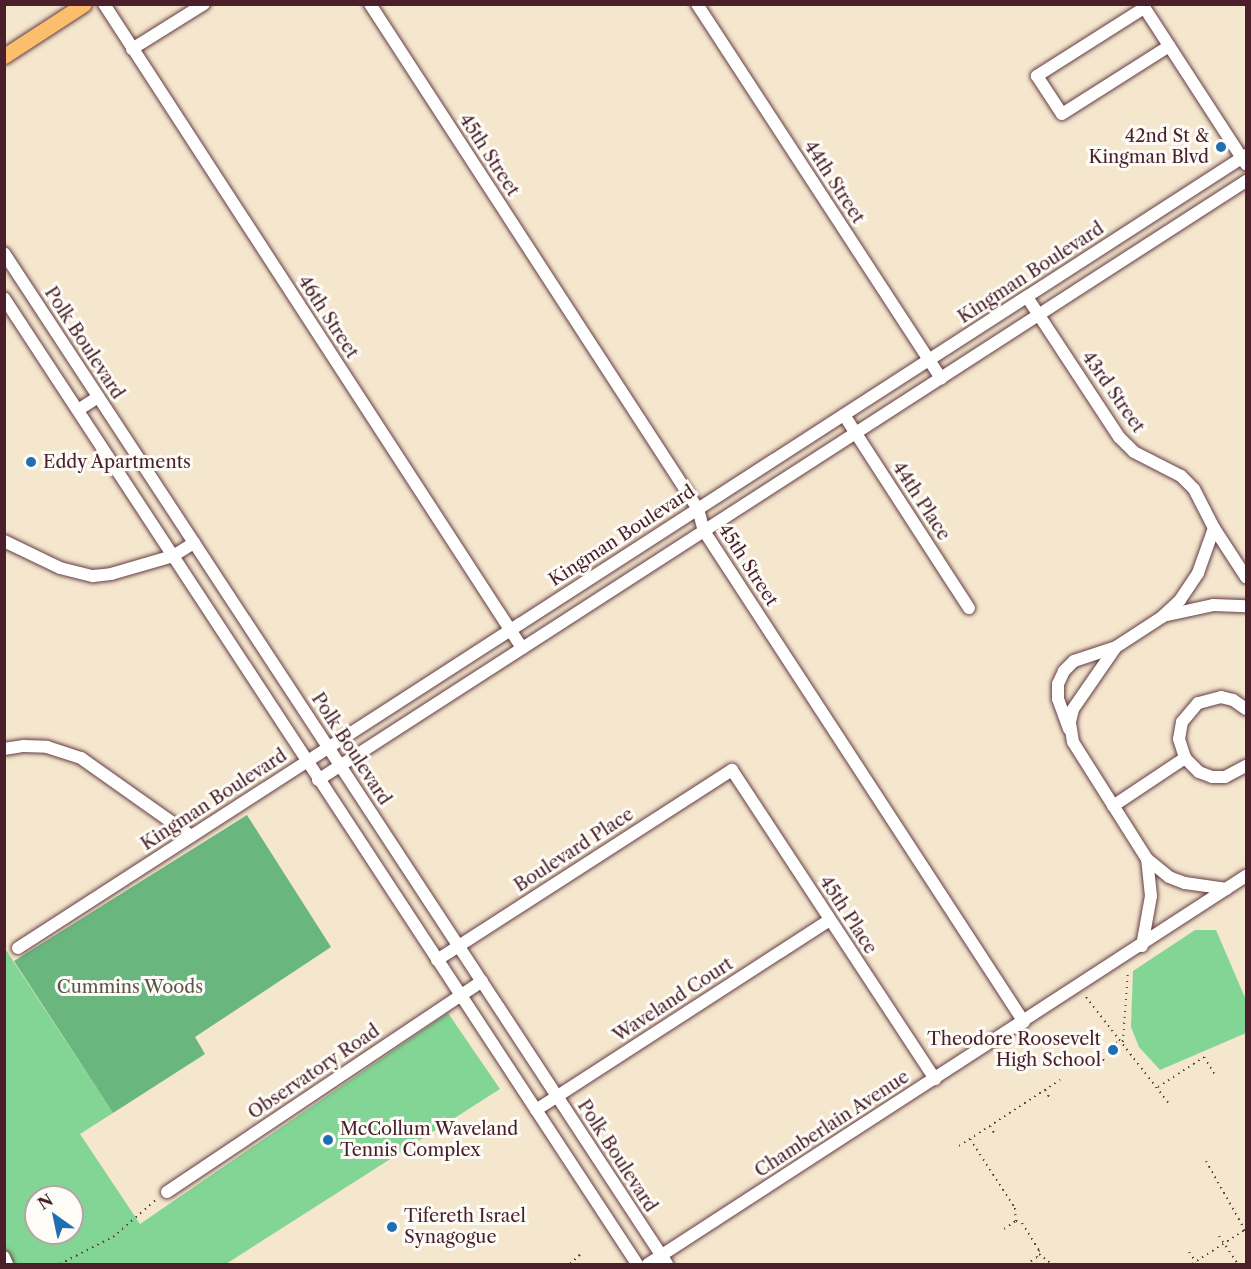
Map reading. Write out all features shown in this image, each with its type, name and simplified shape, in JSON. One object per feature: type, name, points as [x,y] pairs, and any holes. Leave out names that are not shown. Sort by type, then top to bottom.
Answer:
[{"type":"main road","points":[[4,56],[84,4]]},
{"type":"street","name":"46th Street","points":[[104,4],[522,648]]},
{"type":"street","points":[[132,49],[204,4]]},
{"type":"street","name":"45th Street","points":[[370,4],[698,509],[704,531],[1024,1022]]},
{"type":"street","name":"44th Street","points":[[697,4],[941,378]]},
{"type":"street","points":[[1169,46],[1062,114],[1037,76],[1143,6],[1245,160]]},
{"type":"street","name":"Kingman Boulevard","points":[[18,948],[1027,297],[1245,160]]},
{"type":"street","points":[[318,780],[1246,181]]},
{"type":"street","name":"Polk Boulevard","points":[[4,253],[664,1260]]},
{"type":"street","points":[[4,278],[16,270]]},
{"type":"street","points":[[4,297],[306,762],[638,1264]]},
{"type":"street","name":"43rd Street","points":[[1027,297],[1119,437],[1134,452],[1180,476],[1194,489],[1214,528],[1246,577]]},
{"type":"street","points":[[78,410],[98,396]]},
{"type":"street","name":"44th Place","points":[[844,415],[969,608]]},
{"type":"street","points":[[1071,733],[1058,699],[1058,684],[1064,671],[1074,661],[1116,647],[1162,617],[1180,600],[1198,573],[1214,528]]},
{"type":"street","points":[[4,541],[60,568],[93,576],[111,574],[173,556],[194,543]]},
{"type":"street","points":[[1162,617],[1213,605],[1246,606]]},
{"type":"street","points":[[1116,647],[1073,709],[1072,742],[1147,859],[1169,877],[1185,883],[1227,889]]},
{"type":"street","points":[[1246,709],[1233,700],[1221,698],[1198,703],[1182,722],[1179,739],[1185,758],[1199,772],[1212,777],[1225,777],[1246,766]]},
{"type":"street","points":[[4,749],[24,746],[47,747],[81,759],[191,836]]},
{"type":"street","points":[[1113,806],[1185,758]]},
{"type":"street","name":"Boulevard Place","points":[[437,960],[732,770]]},
{"type":"street","name":"45th Place","points":[[732,770],[935,1079]]},
{"type":"street","points":[[1142,946],[1151,896],[1147,859]]},
{"type":"street","name":"Chamberlain Avenue","points":[[648,1264],[664,1260],[935,1079],[1246,876]]},
{"type":"street","name":"Waveland Court","points":[[536,1110],[830,920]]},
{"type":"street","name":"Observatory Road","points":[[167,1192],[482,981]]},
{"type":"street","points":[[4,1257],[7,1264]]},
{"type":"path","points":[[1122,1042],[1128,970]]},
{"type":"path","points":[[1086,997],[1170,1105]]},
{"type":"path","points":[[1086,1063],[1122,1042]]},
{"type":"path","points":[[1100,1054],[1106,1064]]},
{"type":"path","points":[[1158,1087],[1203,1057],[1216,1076]]},
{"type":"path","points":[[959,1146],[1060,1080]]},
{"type":"path","points":[[1045,1090],[1051,1100]]},
{"type":"path","points":[[990,1126],[996,1136]]},
{"type":"path","points":[[970,1139],[1015,1208],[1016,1221]]},
{"type":"path","points":[[1189,1252],[1194,1263],[1246,1230],[1206,1161]]},
{"type":"path","points":[[60,1264],[112,1237],[167,1192]]},
{"type":"path","points":[[1004,1229],[1016,1221]]},
{"type":"path","points":[[1016,1221],[1022,1223],[1032,1236],[1039,1254],[1052,1264]]},
{"type":"path","points":[[1219,1236],[1238,1264]]},
{"type":"path","points":[[570,1264],[582,1253]]},
{"type":"path","points":[[1027,1264],[1039,1254]]},
{"type":"green space","name":"Cummins Woods","points":[[247,815],[331,947],[195,1037],[205,1054],[113,1113],[14,961]]},
{"type":"green space","points":[[1195,930],[1216,930],[1246,1000],[1246,1033],[1160,1070],[1139,1047],[1131,1027],[1133,971]]},
{"type":"green space","points":[[4,947],[113,1113],[80,1134],[140,1224],[448,1013],[500,1089],[226,1264],[5,1264]]},
{"type":"place","name":"42nd St & Kingman Blvd","points":[[1221,147]]},
{"type":"place","name":"Eddy Apartments","points":[[31,462]]},
{"type":"place","name":"Theodore Roosevelt High School","points":[[1113,1050]]},
{"type":"place","name":"McCollum Waveland Tennis Complex","points":[[328,1140]]},
{"type":"place","name":"Tifereth Israel Synagogue","points":[[392,1227]]}]
